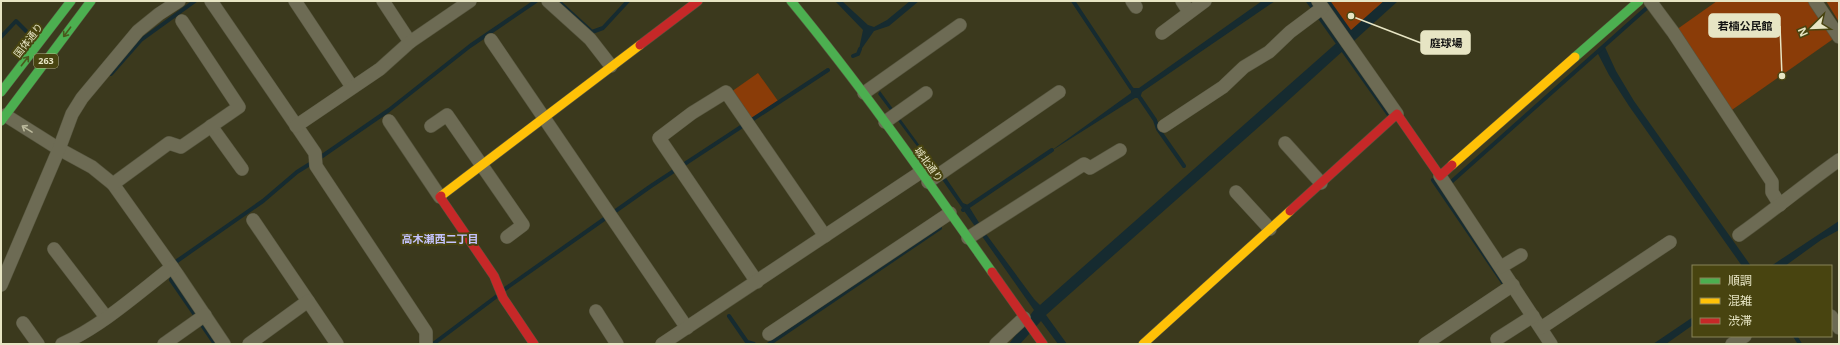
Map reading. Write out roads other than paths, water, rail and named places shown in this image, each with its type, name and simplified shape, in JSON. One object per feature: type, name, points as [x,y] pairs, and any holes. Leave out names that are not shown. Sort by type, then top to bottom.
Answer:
[{"type":"main road","name":"国体通り","points":[[1,91],[71,1]]},
{"type":"main road","name":"263","points":[[3,118],[90,1]]},
{"type":"main road","points":[[534,344],[503,298],[494,276],[440,197],[698,1]]},
{"type":"main road","name":"城北通り","points":[[791,1],[817,32],[864,94],[892,117],[932,175],[950,213],[976,232],[1024,318],[1043,344]]},
{"type":"main road","points":[[1143,344],[1393,118],[1440,176],[1639,1]]},
{"type":"street","points":[[1,285],[54,146],[82,98],[138,31],[159,14],[179,1]]},
{"type":"street","points":[[211,1],[296,126],[315,160],[426,332],[426,344]]},
{"type":"street","points":[[295,1],[352,87]]},
{"type":"street","points":[[383,1],[410,42]]},
{"type":"street","points":[[296,126],[380,69],[410,42],[470,1]]},
{"type":"street","points":[[548,1],[590,39],[611,66]]},
{"type":"street","points":[[1182,1],[1189,12]]},
{"type":"street","points":[[1162,33],[1205,1]]},
{"type":"street","points":[[1815,1],[1839,37]]},
{"type":"street","points":[[1653,5],[1673,32],[1772,182],[1772,192],[1780,206]]},
{"type":"street","points":[[1164,126],[1223,87],[1244,67],[1269,52],[1317,8],[1351,48],[1393,118]]},
{"type":"street","points":[[113,184],[169,143],[181,147],[239,107],[182,21]]},
{"type":"street","points":[[864,94],[960,26]]},
{"type":"street","points":[[491,40],[545,117],[687,328]]},
{"type":"street","points":[[1,91],[16,101]]},
{"type":"street","points":[[757,282],[659,138],[692,113],[726,92],[825,236]]},
{"type":"street","points":[[662,344],[825,236],[932,175],[1059,92]]},
{"type":"street","points":[[892,117],[926,94]]},
{"type":"street","points":[[431,126],[447,115],[482,165],[523,226],[507,237]]},
{"type":"street","points":[[3,118],[92,167],[113,184],[175,271],[200,318],[224,344]]},
{"type":"street","points":[[389,121],[440,197]]},
{"type":"street","points":[[211,126],[242,169]]},
{"type":"street","points":[[1285,143],[1321,183]]},
{"type":"street","points":[[976,232],[1084,164],[1090,168],[1120,150]]},
{"type":"street","points":[[1739,235],[1780,206],[1797,190],[1839,160]]},
{"type":"street","points":[[1440,176],[1501,267],[1508,288],[1528,318],[1541,328],[1551,344]]},
{"type":"street","points":[[1236,192],[1270,229]]},
{"type":"street","points":[[769,334],[950,213]]},
{"type":"street","points":[[253,220],[337,344]]},
{"type":"street","points":[[1541,328],[1670,242]]},
{"type":"street","points":[[54,249],[106,317]]},
{"type":"street","points":[[1501,267],[1521,255]]},
{"type":"street","points":[[62,344],[73,339],[175,271]]},
{"type":"street","points":[[1425,344],[1508,288]]},
{"type":"street","points":[[249,344],[308,301]]},
{"type":"street","points":[[596,311],[617,344]]},
{"type":"street","points":[[164,344],[200,318]]},
{"type":"street","points":[[996,344],[1024,318]]},
{"type":"street","points":[[1498,339],[1528,318]]},
{"type":"street","points":[[1832,318],[1839,328]]},
{"type":"street","points":[[23,323],[38,344]]},
{"type":"street","points":[[1732,344],[1743,337]]},
{"type":"water","points":[[835,1],[842,1],[868,25],[874,27],[887,20],[910,1],[919,1],[889,26],[874,31],[858,54],[863,30]]},
{"type":"water","points":[[1262,1],[1275,1],[1142,92],[1140,98],[1135,98],[1048,153],[1131,93],[1131,88],[1139,88]]},
{"type":"water","points":[[1384,1],[1398,1],[1270,117],[1046,315],[1067,344],[1058,344],[1041,321],[1020,344],[1009,344],[1034,310],[943,181],[878,94],[880,91],[936,168],[946,178],[963,203],[968,205],[986,234],[1040,305]]},
{"type":"water","points":[[1604,45],[1616,71],[1634,101],[1750,265],[1741,265],[1629,106],[1609,75],[1597,52]]},
{"type":"water","points":[[1839,221],[1839,230],[1821,240],[1786,265],[1773,265]]},
{"type":"water","points":[[1692,318],[1692,326],[1666,344],[1653,344]]},
{"type":"waterway","points":[[111,74],[141,40],[195,1]]},
{"type":"waterway","points":[[318,159],[389,110],[470,46],[536,1]]},
{"type":"waterway","points":[[558,1],[592,32],[603,28],[628,1]]},
{"type":"waterway","points":[[1073,1],[1131,88],[1155,120],[1158,129],[1184,166]]},
{"type":"waterway","points":[[1308,1],[1389,115]]},
{"type":"waterway","points":[[1328,1],[1352,35]]},
{"type":"waterway","points":[[1450,183],[1650,5]]},
{"type":"waterway","points":[[1,37],[16,21],[26,31]]},
{"type":"waterway","points":[[853,56],[858,54],[860,49]]},
{"type":"waterway","points":[[505,289],[651,186],[828,70]]},
{"type":"waterway","points":[[963,210],[1052,150]]},
{"type":"waterway","points":[[175,266],[177,261],[263,201],[297,172],[313,162]]},
{"type":"waterway","points":[[1433,180],[1506,287]]},
{"type":"waterway","points":[[769,344],[940,228]]},
{"type":"waterway","points":[[173,274],[171,280],[215,344]]},
{"type":"waterway","points":[[433,344],[497,296]]},
{"type":"waterway","points":[[729,316],[747,342],[754,344]]},
{"type":"waterway","points":[[1796,337],[1800,344]]},
{"type":"place","name":"庭球場","points":[[1351,16]]},
{"type":"place","name":"若楠公民館","points":[[1782,76]]},
{"type":"district","name":"高木瀬西二丁目","points":[[440,239]]}]
